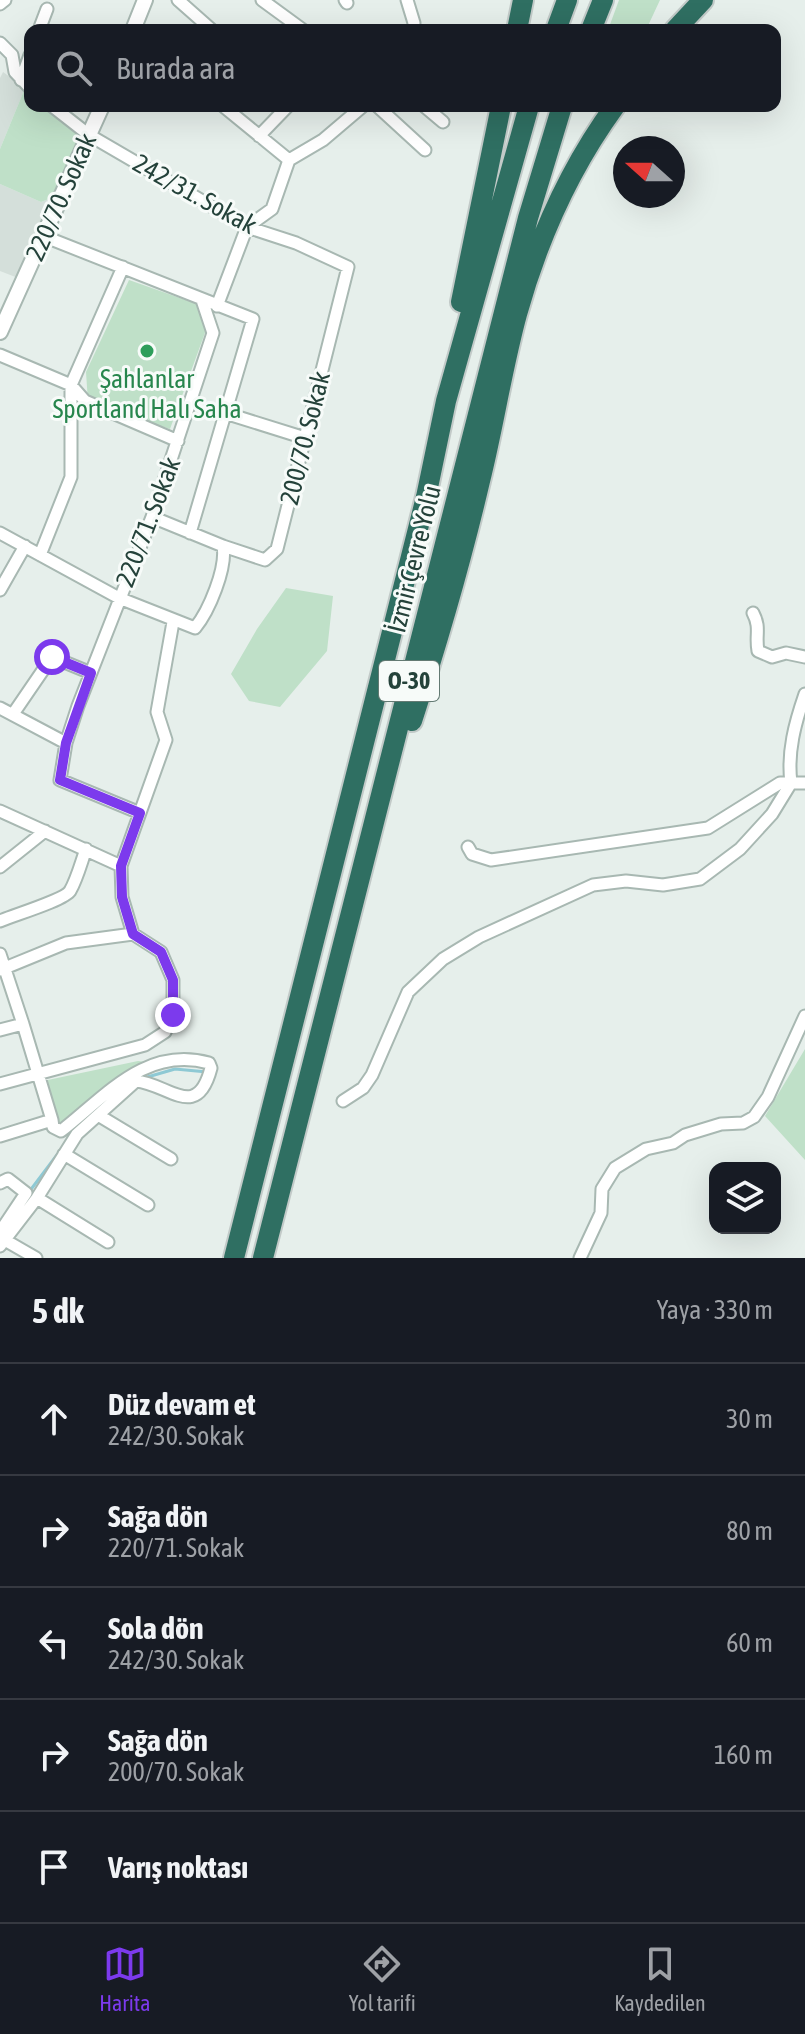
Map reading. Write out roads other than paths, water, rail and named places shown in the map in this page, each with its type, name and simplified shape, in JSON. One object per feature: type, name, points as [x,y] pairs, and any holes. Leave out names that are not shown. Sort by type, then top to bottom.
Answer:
[{"type":"highway","points":[[518,24],[523,0]]},
{"type":"highway","points":[[558,24],[567,0]]},
{"type":"highway","points":[[593,24],[603,0]]},
{"type":"highway","points":[[681,24],[703,0]]},
{"type":"highway","points":[[446,401],[452,349],[500,112]]},
{"type":"highway","name":"İzmir Çevre Yolu","points":[[234,1258],[426,497],[446,401],[527,112]]},
{"type":"highway","name":"İzmir Çevre Yolu","points":[[263,1258],[528,218],[560,112]]},
{"type":"highway","points":[[353,903],[441,632],[480,484],[516,316],[531,269],[557,201],[611,112]]},
{"type":"street","points":[[0,4],[5,0]]},
{"type":"street","points":[[137,24],[145,0]]},
{"type":"street","points":[[178,0],[205,24]]},
{"type":"street","points":[[262,0],[292,24]]},
{"type":"street","points":[[407,0],[414,24]]},
{"type":"street","points":[[41,24],[47,9]]},
{"type":"street","points":[[0,43],[12,55],[15,72],[24,82]]},
{"type":"street","name":"242/31. Sokak","points":[[60,112],[89,135],[247,227],[296,243],[348,267]]},
{"type":"street","name":"220/70. Sokak","points":[[0,332],[99,112]]},
{"type":"street","points":[[230,112],[289,160]]},
{"type":"street","points":[[259,136],[282,112]]},
{"type":"street","points":[[217,306],[247,227],[272,209],[289,160],[323,140],[356,112]]},
{"type":"street","points":[[384,112],[425,150]]},
{"type":"street","points":[[431,112],[443,122]]},
{"type":"street","points":[[43,236],[253,319],[190,533]]},
{"type":"street","points":[[40,555],[71,477],[71,385],[123,267]]},
{"type":"street","name":"200/70. Sokak","points":[[223,546],[265,560],[272,557],[277,549],[348,267]]},
{"type":"street","name":"220/71. Sokak","points":[[140,813],[60,780],[66,743],[152,517],[213,333],[202,300]]},
{"type":"street","points":[[0,355],[71,385],[85,401],[178,441]]},
{"type":"street","points":[[225,413],[305,438]]},
{"type":"street","points":[[0,533],[119,598],[173,622],[195,628],[205,616],[225,557],[223,546],[152,517]]},
{"type":"street","points":[[0,590],[25,546]]},
{"type":"street","points":[[753,613],[759,623],[758,651],[772,657],[786,653],[805,657]]},
{"type":"street","points":[[133,934],[122,897],[121,866],[166,740],[157,712],[173,622]]},
{"type":"street","points":[[13,714],[52,657],[91,673]]},
{"type":"street","points":[[343,1101],[363,1088],[372,1075],[408,992],[443,959],[479,937],[593,885],[626,881],[663,885],[700,879],[740,849],[772,814],[791,783],[788,764],[795,722],[805,694]]},
{"type":"street","points":[[0,708],[66,743]]},
{"type":"street","points":[[468,847],[472,854],[491,860],[708,828],[780,783],[805,783]]},
{"type":"street","points":[[3,816],[45,831],[121,866]]},
{"type":"street","points":[[0,867],[45,831]]},
{"type":"street","points":[[0,921],[43,903],[63,899],[70,891],[86,849]]},
{"type":"street","points":[[0,1084],[145,1045],[165,1032],[173,1015],[173,980],[161,952],[133,934],[66,943],[3,969]]},
{"type":"street","points":[[0,954],[53,1127],[61,1131],[139,1068],[189,1058],[209,1063],[211,1068],[204,1087],[196,1096],[185,1098],[136,1081],[77,1134],[1,1239],[36,1258]]},
{"type":"street","points":[[580,1258],[601,1213],[602,1189],[615,1168],[646,1149],[673,1143],[685,1135],[721,1124],[743,1123],[754,1117],[768,1097],[805,1016]]},
{"type":"street","points":[[0,1030],[23,1024]]},
{"type":"street","points":[[98,1115],[171,1159]]},
{"type":"street","points":[[0,1136],[52,1120]]},
{"type":"street","points":[[64,1154],[148,1205]]},
{"type":"street","points":[[0,1183],[8,1179],[108,1242]]},
{"type":"waterway","points":[[144,1078],[175,1069],[207,1072]]},
{"type":"waterway","points":[[29,1192],[63,1147]]},
{"type":"place","name":"Şahlanlar Sportland Halı Saha","points":[[147,351]]}]
